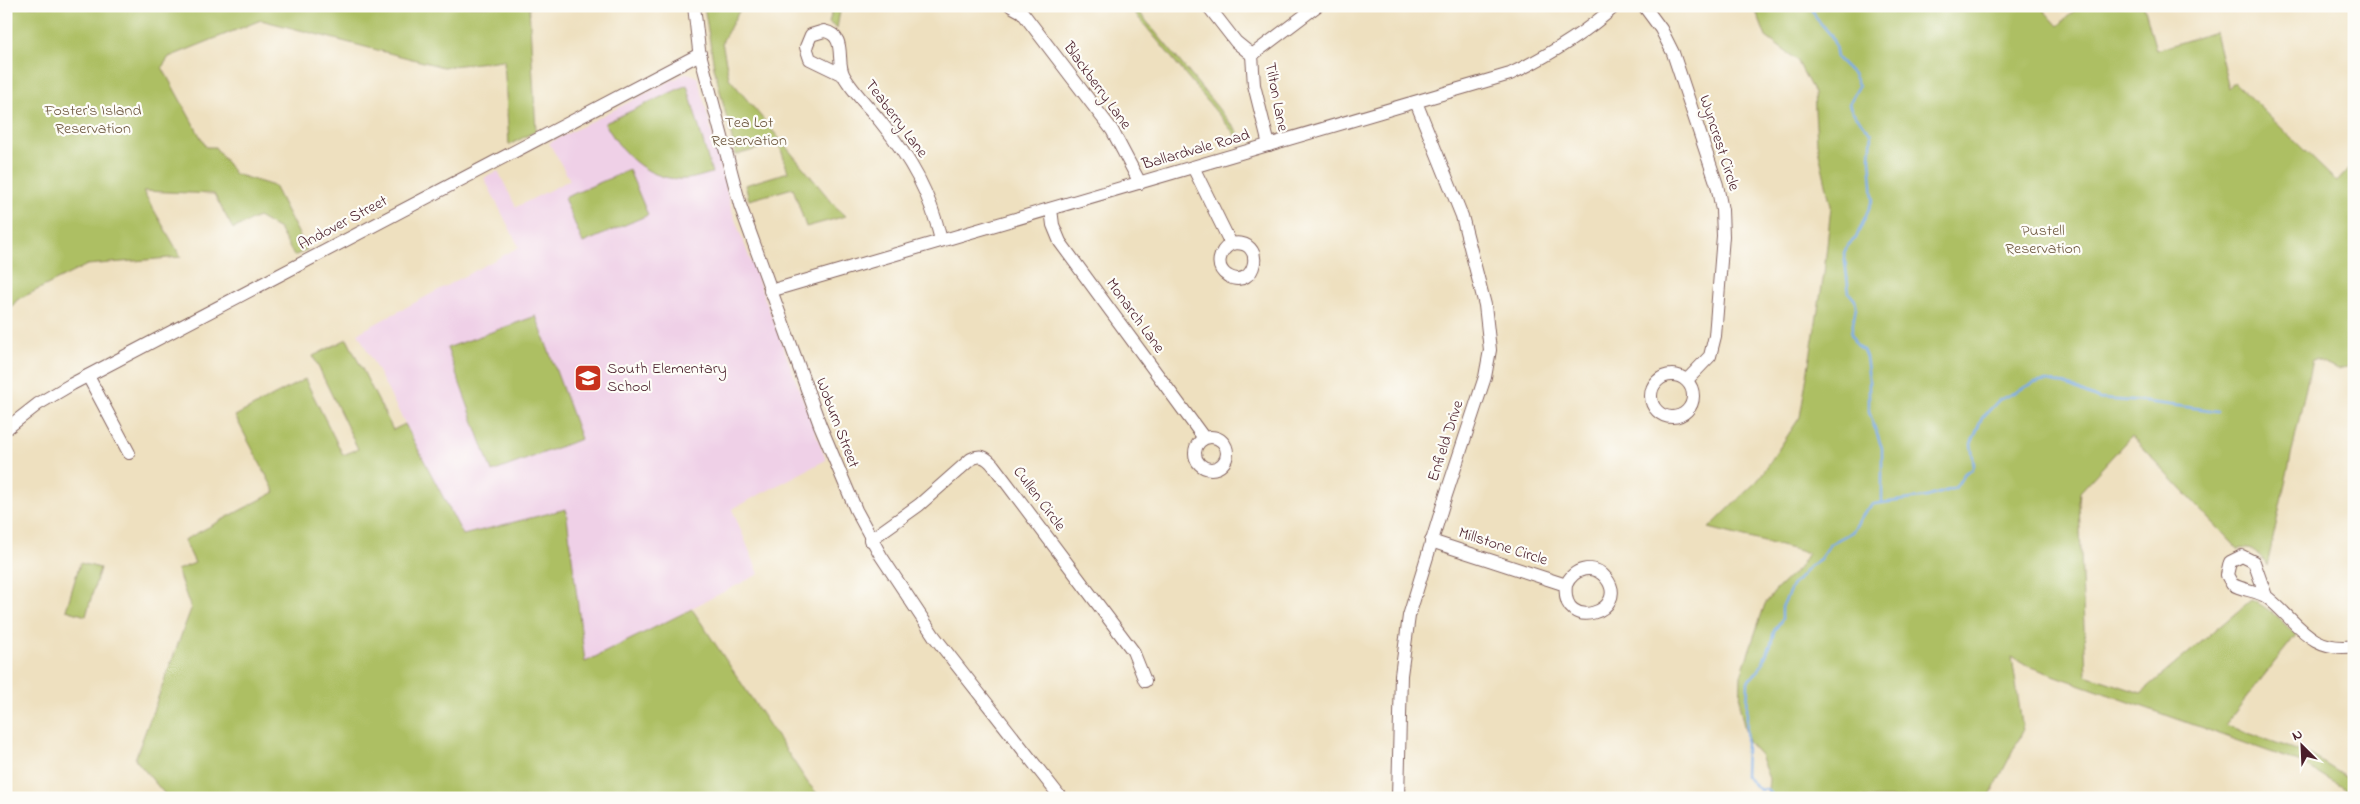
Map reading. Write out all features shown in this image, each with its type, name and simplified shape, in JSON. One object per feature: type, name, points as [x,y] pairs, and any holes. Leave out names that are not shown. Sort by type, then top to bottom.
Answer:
[{"type":"street","name":"Woburn Street","points":[[694,6],[700,54],[736,190],[770,291],[841,478],[870,540],[947,654],[1061,798]]},
{"type":"street","name":"Tilton Lane","points":[[1208,6],[1236,42],[1252,55],[1254,85],[1269,145]]},
{"type":"street","name":"Tilton Lane","points":[[1252,55],[1317,6]]},
{"type":"street","name":"Ballardvale Road","points":[[770,291],[1503,76],[1535,62],[1595,25],[1615,6]]},
{"type":"street","name":"Wyncrest Circle","points":[[1644,6],[1661,30],[1673,53],[1717,185],[1722,210],[1723,236],[1715,336],[1710,356],[1687,380]]},
{"type":"street","name":"Blackberry Lane","points":[[1018,8],[1112,130],[1140,183]]},
{"type":"street","name":"Andover Street","points":[[6,429],[38,404],[88,376],[700,54]]},
{"type":"street","name":"Teaberry Lane","points":[[843,75],[892,135],[912,164],[932,205],[941,240]]},
{"type":"street","name":"Enfield Drive","points":[[1398,798],[1403,648],[1415,593],[1485,377],[1489,359],[1490,340],[1485,305],[1462,216],[1416,102]]},
{"type":"street","points":[[1193,167],[1231,244]]},
{"type":"street","name":"Monarch Lane","points":[[1051,209],[1053,225],[1060,242],[1204,438]]},
{"type":"street","points":[[88,376],[129,453]]},
{"type":"street","name":"Cullen Circle","points":[[870,540],[913,509],[971,459],[978,456],[985,457],[993,465],[1133,651],[1145,681]]},
{"type":"street","name":"Millstone Circle","points":[[1431,541],[1566,585]]},
{"type":"street","points":[[2266,596],[2313,640],[2331,647],[2354,646]]},
{"type":"shaded area","name":"South Elementary School","points":[[686,73],[698,78],[733,214],[826,460],[732,509],[759,574],[585,662],[566,509],[463,535],[358,333],[519,247],[484,178],[498,171],[516,207],[570,180],[549,143]]},
{"type":"green space","name":"Foster's Island Reservation","points":[[6,6],[529,6],[536,131],[509,145],[504,60],[443,67],[261,20],[169,57],[162,67],[206,147],[215,147],[235,174],[274,186],[307,250],[294,256],[279,229],[258,217],[233,229],[214,194],[143,191],[181,257],[87,265],[17,300],[6,314]]},
{"type":"green space","name":"Tea Lot Reservation","points":[[704,6],[742,6],[722,42],[729,78],[836,207],[846,216],[806,227],[793,188],[749,200],[745,185],[788,172],[779,143],[736,155],[714,67]]},
{"type":"green space","points":[[833,6],[841,6],[837,28],[829,23]]},
{"type":"green space","points":[[1129,6],[1134,6],[1246,142],[1242,143]]},
{"type":"green space","name":"Pustell Reservation","points":[[1754,6],[2040,6],[2058,26],[2079,6],[2144,6],[2156,50],[2215,32],[2229,89],[2234,82],[2337,182],[2354,163],[2354,365],[2338,369],[2316,359],[2312,360],[2267,566],[2256,552],[2248,549],[2238,549],[2131,436],[2080,492],[2079,503],[2086,675],[2141,693],[2251,600],[2258,603],[2296,635],[2225,725],[2311,755],[2354,782],[2354,795],[2304,764],[2025,665],[2012,657],[2023,731],[1989,798],[1767,798],[1769,779],[1760,755],[1748,742],[1740,709],[1741,675],[1765,604],[1776,590],[1799,568],[1808,553],[1709,528],[1758,480],[1800,417],[1824,274],[1831,206],[1817,144],[1814,93],[1797,60],[1766,37]]},
{"type":"green space","points":[[687,85],[712,173],[688,179],[674,179],[649,171],[628,156],[605,123]]},
{"type":"green space","points":[[629,170],[648,215],[583,243],[564,198]]},
{"type":"green space","points":[[536,316],[581,439],[492,472],[447,348]]},
{"type":"green space","points":[[347,339],[393,430],[405,424],[463,535],[566,509],[585,662],[692,609],[808,783],[821,798],[168,798],[135,759],[191,609],[177,570],[195,563],[184,540],[275,492],[235,416],[305,379],[343,455],[358,449],[313,356]]},
{"type":"green space","points":[[80,563],[100,568],[86,616],[66,610]]},
{"type":"waterway","points":[[1811,6],[1816,18],[1830,34],[1835,45],[1837,58],[1853,74],[1859,86],[1849,104],[1852,111],[1872,134],[1870,158],[1873,199],[1856,238],[1847,246],[1844,253],[1849,293],[1855,300],[1856,307],[1851,334],[1856,345],[1863,350],[1866,357],[1869,380],[1869,412],[1882,448],[1882,503]]},
{"type":"waterway","points":[[1771,798],[1771,793],[1765,789],[1760,790],[1745,776],[1748,681],[1759,670],[1771,644],[1774,631],[1782,619],[1782,607],[1792,586],[1811,565],[1820,559],[1830,544],[1852,532],[1866,510],[1874,504],[1927,497],[1955,488],[1965,473],[1972,470],[1974,465],[1971,444],[1982,418],[1999,400],[2034,383],[2047,381],[2064,384],[2099,399],[2147,402],[2218,411]]},
{"type":"place","name":"South Elementary School","points":[[588,378]]}]
